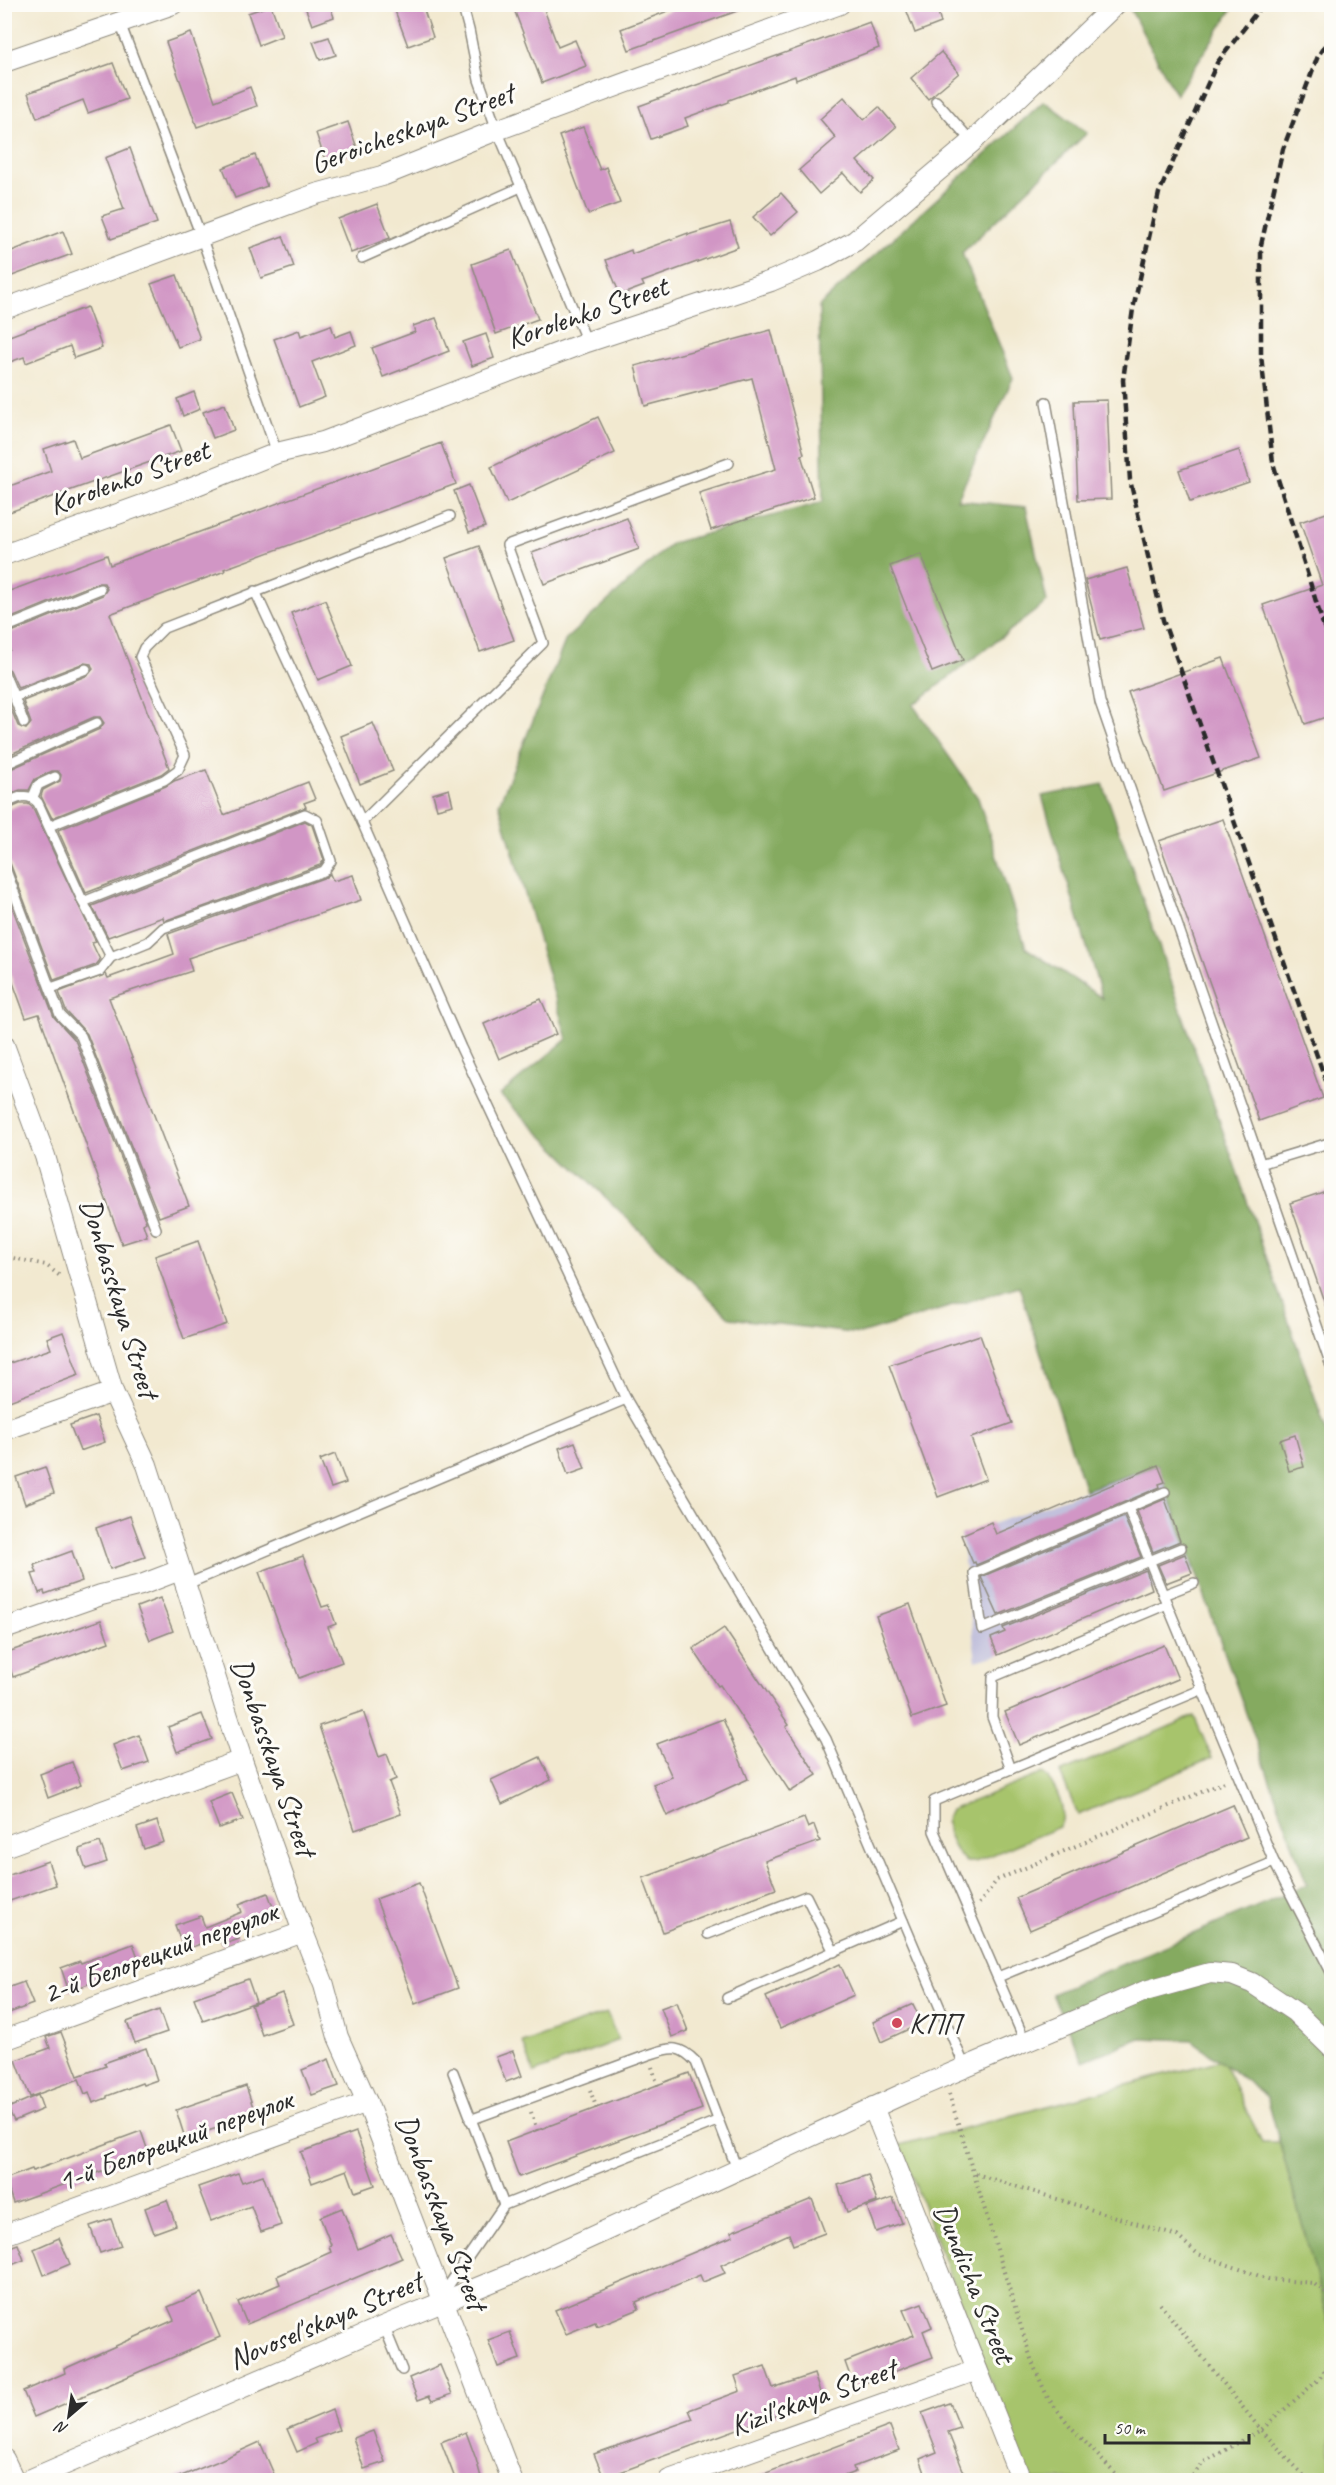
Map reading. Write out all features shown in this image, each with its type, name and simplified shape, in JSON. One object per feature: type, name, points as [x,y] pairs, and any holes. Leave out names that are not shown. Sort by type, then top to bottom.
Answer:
[{"type":"street","points":[[4,62],[120,23],[142,10],[173,4]]},
{"type":"street","name":"Geroicheskaya Street","points":[[4,309],[316,194],[382,176],[497,130],[840,4]]},
{"type":"street","name":"Korolenko Street","points":[[4,555],[187,489],[277,453],[323,442],[587,342],[771,281],[818,261],[855,241],[972,142],[1116,4]]},
{"type":"street","name":"Donbasskaya Street","points":[[4,1045],[45,1156],[113,1392],[147,1465],[242,1760],[324,1985],[338,2037],[367,2102],[512,2481]]},
{"type":"street","points":[[4,1430],[113,1392]]},
{"type":"street","points":[[4,1629],[101,1595],[183,1578]]},
{"type":"street","points":[[4,1847],[242,1760]]},
{"type":"street","name":"2-й Белорецкий переулок","points":[[4,2040],[303,1932]]},
{"type":"street","name":"Novosel'skaya Street","points":[[29,2481],[443,2298],[511,2274],[873,2107],[1145,1991],[1210,1973],[1232,1975],[1252,1983],[1295,2012],[1332,2048]]},
{"type":"street","name":"1-й Белорецкий переулок","points":[[4,2235],[367,2102]]},
{"type":"street","name":"Dundicha Street","points":[[873,2107],[1021,2481]]},
{"type":"street","name":"Kizil'skaya Street","points":[[669,2481],[977,2370]]},
{"type":"street","points":[[4,2459],[14,2481]]},
{"type":"lane","points":[[462,4],[479,80],[497,130],[587,342]]},
{"type":"lane","points":[[120,23],[201,236],[277,453]]},
{"type":"lane","points":[[936,101],[972,142]]},
{"type":"lane","points":[[362,258],[521,188]]},
{"type":"lane","points":[[1046,402],[1100,702],[1332,1369]]},
{"type":"lane","points":[[362,822],[543,643],[507,545],[729,463]]},
{"type":"lane","points":[[49,826],[164,780],[178,770],[185,755],[140,657],[144,648],[164,628],[450,516]]},
{"type":"lane","points":[[4,628],[99,589]]},
{"type":"lane","points":[[255,591],[362,822],[461,1048],[626,1399],[826,1740],[965,2067]]},
{"type":"lane","points":[[14,697],[86,669]]},
{"type":"lane","points":[[4,673],[24,723]]},
{"type":"lane","points":[[4,765],[98,723]]},
{"type":"lane","points":[[33,797],[38,785],[56,777]]},
{"type":"lane","points":[[4,804],[24,795],[33,797],[39,803],[83,902],[111,957]]},
{"type":"lane","points":[[51,988],[100,971],[111,957],[148,942],[163,928],[324,872],[331,861],[317,820],[306,814],[83,902]]},
{"type":"lane","points":[[4,865],[60,1015],[81,1036],[156,1228]]},
{"type":"lane","points":[[1260,1164],[1332,1142]]},
{"type":"lane","points":[[183,1578],[626,1399]]},
{"type":"lane","points":[[1165,1492],[974,1573],[982,1629],[1181,1548]]},
{"type":"lane","points":[[1128,1508],[1274,1862],[1332,1974]]},
{"type":"lane","points":[[1011,1769],[993,1717],[993,1677],[1165,1600],[1194,1583]]},
{"type":"lane","points":[[1024,2041],[972,1915],[934,1831],[934,1801],[1203,1689]]},
{"type":"lane","points":[[998,1977],[1274,1862]]},
{"type":"lane","points":[[708,1934],[806,1896],[834,1952]]},
{"type":"lane","points":[[726,1998],[903,1921]]},
{"type":"lane","points":[[470,2120],[671,2048],[685,2051],[696,2062],[737,2169]]},
{"type":"lane","points":[[453,2072],[504,2205]]},
{"type":"lane","points":[[443,2298],[504,2205],[717,2121]]},
{"type":"lane","points":[[384,2326],[402,2370]]},
{"type":"path","points":[[4,1251],[13,1258],[46,1265],[85,1295]]},
{"type":"path","points":[[972,1915],[997,1880],[1239,1776]]},
{"type":"path","points":[[648,2055],[659,2089]]},
{"type":"path","points":[[944,2076],[1032,2362],[1048,2398],[1070,2426],[1121,2481]]},
{"type":"path","points":[[586,2078],[598,2112]]},
{"type":"path","points":[[526,2100],[538,2134]]},
{"type":"path","points":[[975,2174],[1177,2236],[1198,2254],[1268,2279],[1313,2283],[1332,2298]]},
{"type":"path","points":[[1160,2304],[1261,2430],[1308,2481]]},
{"type":"path","points":[[1189,2481],[1204,2462],[1261,2430],[1319,2379],[1332,2361]]},
{"type":"shaded area","points":[[1158,1465],[1194,1572],[998,1655],[976,1661],[961,1535]]},
{"type":"green space","points":[[1128,5],[1235,5],[1176,95]]},
{"type":"green space","points":[[1044,101],[1087,133],[962,253],[1013,378],[957,500],[1026,507],[1047,602],[913,705],[978,798],[1026,948],[1102,998],[1042,796],[1103,784],[1331,1444],[1331,2329],[1267,2097],[1192,2040],[1140,2038],[1083,2061],[1052,1994],[1307,1885],[1158,1465],[1085,1490],[1019,1286],[860,1334],[730,1318],[500,1095],[567,1039],[499,804],[566,639],[672,543],[823,502],[819,306]]},
{"type":"green space","points":[[1194,1716],[1212,1758],[1078,1815],[1060,1773]]},
{"type":"green space","points":[[1043,1773],[1059,1798],[1062,1821],[1059,1827],[975,1862],[966,1862],[949,1838],[946,1823],[950,1810]]},
{"type":"green space","points":[[607,2013],[618,2040],[534,2073],[523,2043]]},
{"type":"green space","points":[[1222,2060],[1262,2142],[1331,2142],[1331,2480],[1028,2480],[900,2145]]},
{"type":"building","points":[[304,4],[329,4],[334,17],[312,25]]},
{"type":"building","points":[[403,4],[422,4],[433,37],[408,46],[394,8]]},
{"type":"building","points":[[512,4],[542,4],[558,47],[575,40],[586,66],[542,83]]},
{"type":"building","points":[[686,4],[751,6],[629,50],[621,29]]},
{"type":"building","points":[[917,4],[936,4],[941,23],[915,33],[906,9]]},
{"type":"building","points":[[271,5],[282,36],[259,45],[248,13]]},
{"type":"building","points":[[870,22],[879,48],[796,80],[795,76],[729,100],[729,102],[685,118],[688,126],[651,139],[639,106]]},
{"type":"building","points":[[191,33],[215,101],[250,87],[257,106],[197,127],[166,42]]},
{"type":"building","points":[[329,37],[336,55],[320,60],[313,42]]},
{"type":"building","points":[[941,52],[959,73],[928,99],[911,78]]},
{"type":"building","points":[[113,63],[127,99],[88,113],[83,100],[37,118],[28,93]]},
{"type":"building","points":[[844,97],[864,120],[879,107],[896,127],[857,161],[874,180],[860,192],[843,173],[819,194],[799,170],[836,138],[820,119]]},
{"type":"building","points":[[348,122],[358,151],[326,163],[316,133]]},
{"type":"building","points":[[583,127],[600,170],[606,167],[620,203],[588,214],[559,136]]},
{"type":"building","points":[[130,148],[157,223],[111,239],[102,216],[124,209],[105,158]]},
{"type":"building","points":[[255,155],[267,186],[235,198],[223,168]]},
{"type":"building","points":[[781,193],[798,212],[770,236],[753,217]]},
{"type":"building","points":[[377,204],[390,238],[351,253],[338,219]]},
{"type":"building","points":[[730,222],[738,247],[642,282],[644,286],[620,295],[606,260],[631,250],[632,254],[688,233],[688,235]]},
{"type":"building","points":[[63,231],[72,254],[4,279],[4,254]]},
{"type":"building","points":[[283,236],[294,267],[261,278],[250,248]]},
{"type":"building","points":[[511,250],[538,319],[496,334],[472,264]]},
{"type":"building","points":[[177,275],[200,339],[178,347],[151,284]]},
{"type":"building","points":[[87,307],[102,348],[74,358],[70,346],[26,363],[24,357],[4,364],[4,338]]},
{"type":"building","points":[[436,318],[449,351],[383,377],[372,348],[415,332],[413,326]]},
{"type":"building","points":[[331,325],[335,337],[351,331],[356,345],[312,362],[325,397],[299,407],[274,339],[299,330],[301,336]]},
{"type":"building","points":[[771,330],[804,454],[801,455],[814,497],[711,530],[699,493],[776,469],[752,378],[645,406],[635,366]]},
{"type":"building","points":[[486,334],[494,358],[472,366],[463,342]]},
{"type":"building","points":[[194,392],[200,409],[183,416],[177,399]]},
{"type":"building","points":[[1107,400],[1111,499],[1078,500],[1074,401]]},
{"type":"building","points":[[225,404],[234,430],[213,438],[203,412]]},
{"type":"building","points":[[598,417],[615,453],[507,503],[491,467]]},
{"type":"building","points":[[171,425],[181,451],[4,514],[4,488],[51,471],[44,449],[73,439],[80,458]]},
{"type":"building","points":[[441,443],[456,484],[224,569],[225,571],[110,614],[169,768],[161,774],[52,818],[41,796],[43,790],[60,781],[61,775],[58,771],[52,771],[35,779],[29,790],[20,790],[4,796],[4,772],[100,729],[104,723],[100,717],[94,717],[4,757],[4,692],[18,726],[26,729],[31,723],[23,701],[88,675],[93,669],[91,664],[84,663],[18,688],[10,670],[4,666],[4,651],[10,650],[4,635],[103,595],[107,589],[104,583],[97,583],[4,621],[4,593],[107,555],[110,565]]},
{"type":"building","points":[[1239,450],[1249,482],[1190,502],[1179,470]]},
{"type":"building","points":[[469,485],[485,527],[469,532],[454,491]]},
{"type":"building","points":[[1332,511],[1332,715],[1305,724],[1263,605],[1322,585],[1300,522]]},
{"type":"building","points":[[627,518],[639,549],[544,584],[532,553]]},
{"type":"building","points":[[479,546],[514,640],[480,652],[446,558]]},
{"type":"building","points":[[921,554],[963,660],[932,672],[890,566]]},
{"type":"building","points":[[1127,568],[1144,628],[1100,640],[1085,580]]},
{"type":"building","points":[[325,600],[352,666],[318,680],[291,613]]},
{"type":"building","points":[[1223,658],[1261,758],[1164,791],[1128,692]]},
{"type":"building","points":[[373,723],[393,771],[360,784],[341,736]]},
{"type":"building","points":[[206,770],[224,815],[308,782],[315,799],[304,803],[306,807],[86,893],[58,830],[174,781]]},
{"type":"building","points":[[449,789],[453,805],[437,809],[433,794]]},
{"type":"building","points":[[20,804],[28,804],[32,807],[96,942],[92,943],[100,960],[96,965],[54,980],[10,863],[4,858],[4,811]]},
{"type":"building","points":[[1223,819],[1323,1098],[1259,1121],[1159,841]]},
{"type":"building","points":[[305,821],[312,825],[324,860],[320,865],[164,921],[163,917],[108,937],[92,906]]},
{"type":"building","points":[[330,874],[333,881],[353,875],[361,900],[188,958],[192,971],[109,998],[189,1206],[159,1217],[87,1034],[66,1011],[59,992],[106,974],[108,978],[174,954],[168,934]]},
{"type":"building","points":[[4,886],[54,1017],[75,1040],[146,1222],[143,1224],[147,1236],[122,1244],[39,1014],[26,1018],[4,958]]},
{"type":"building","points":[[541,999],[556,1034],[499,1059],[484,1024]]},
{"type":"building","points":[[1332,1189],[1332,1315],[1329,1316],[1290,1203]]},
{"type":"building","points":[[198,1241],[227,1324],[184,1339],[155,1256]]},
{"type":"building","points":[[63,1332],[79,1375],[4,1403],[4,1365],[51,1349],[47,1338]]},
{"type":"building","points":[[980,1335],[1012,1423],[971,1438],[986,1479],[938,1497],[889,1365]]},
{"type":"building","points":[[96,1416],[105,1442],[80,1451],[70,1425]]},
{"type":"building","points":[[1295,1435],[1304,1467],[1289,1471],[1280,1440]]},
{"type":"building","points":[[575,1442],[585,1469],[568,1475],[559,1448]]},
{"type":"building","points":[[335,1454],[346,1483],[331,1488],[320,1460]]},
{"type":"building","points":[[1158,1465],[1165,1482],[1159,1484],[1160,1487],[976,1565],[975,1562],[973,1563],[961,1535],[991,1522],[996,1534]]},
{"type":"building","points":[[45,1467],[54,1493],[25,1504],[16,1477]]},
{"type":"building","points":[[1165,1499],[1180,1541],[1153,1552],[1137,1511]]},
{"type":"building","points":[[130,1516],[145,1557],[110,1569],[96,1528]]},
{"type":"building","points":[[1124,1517],[1141,1557],[998,1615],[981,1577]]},
{"type":"building","points":[[72,1551],[82,1581],[45,1594],[44,1591],[39,1593],[32,1574],[37,1573],[34,1565]]},
{"type":"building","points":[[1185,1554],[1192,1573],[1166,1583],[1158,1565]]},
{"type":"building","points":[[303,1556],[322,1607],[329,1605],[336,1624],[328,1627],[342,1662],[299,1678],[259,1572]]},
{"type":"building","points":[[1146,1570],[1152,1589],[998,1655],[991,1638],[1005,1632],[1003,1628]]},
{"type":"building","points":[[160,1598],[173,1631],[150,1640],[137,1607]]},
{"type":"building","points":[[910,1604],[946,1706],[912,1718],[876,1616]]},
{"type":"building","points":[[101,1620],[109,1642],[13,1677],[5,1653]]},
{"type":"building","points":[[724,1628],[789,1725],[786,1727],[817,1775],[790,1792],[720,1685],[718,1686],[693,1649]]},
{"type":"building","points":[[1164,1645],[1178,1679],[1019,1745],[1005,1712]]},
{"type":"building","points":[[363,1711],[379,1757],[387,1754],[396,1779],[389,1782],[401,1814],[355,1830],[319,1726]]},
{"type":"building","points":[[202,1714],[212,1739],[177,1752],[168,1727]]},
{"type":"building","points":[[723,1719],[748,1779],[667,1816],[653,1784],[672,1777],[657,1744]]},
{"type":"building","points":[[139,1735],[149,1762],[123,1771],[113,1745]]},
{"type":"building","points":[[540,1757],[551,1780],[502,1804],[491,1780]]},
{"type":"building","points":[[72,1762],[81,1785],[48,1798],[40,1774]]},
{"type":"building","points":[[232,1793],[243,1820],[219,1828],[209,1802]]},
{"type":"building","points":[[1233,1805],[1247,1837],[1030,1930],[1016,1898]]},
{"type":"building","points":[[804,1818],[808,1828],[814,1825],[820,1841],[765,1861],[776,1889],[663,1932],[643,1878]]},
{"type":"building","points":[[157,1821],[164,1842],[144,1849],[137,1828]]},
{"type":"building","points":[[100,1842],[107,1862],[86,1869],[79,1849]]},
{"type":"building","points":[[48,1861],[56,1885],[4,1903],[4,1877]]},
{"type":"building","points":[[419,1883],[458,1988],[415,2004],[376,1899]]},
{"type":"building","points":[[268,1893],[276,1915],[235,1930],[239,1939],[222,1945],[219,1937],[184,1950],[175,1925],[201,1916],[205,1927],[242,1912],[239,1904]]},
{"type":"building","points":[[133,1944],[141,1965],[69,1991],[61,1968]]},
{"type":"building","points":[[840,1964],[854,1995],[780,2028],[766,1997]]},
{"type":"building","points":[[248,1979],[256,2002],[203,2021],[194,1998]]},
{"type":"building","points":[[24,1982],[33,2004],[4,2015],[4,1989]]},
{"type":"building","points":[[282,1993],[293,2024],[262,2035],[251,2005]]},
{"type":"building","points":[[677,2002],[688,2031],[672,2037],[661,2008]]},
{"type":"building","name":"КПП","points":[[913,2004],[922,2023],[881,2042],[873,2022]]},
{"type":"building","points":[[159,2010],[167,2032],[135,2043],[127,2022]]},
{"type":"building","points":[[61,2032],[78,2076],[106,2066],[104,2063],[146,2048],[157,2080],[143,2085],[142,2083],[93,2103],[89,2092],[85,2094],[79,2079],[30,2097],[16,2060],[50,2048],[46,2037]]},
{"type":"building","points":[[513,2051],[522,2076],[506,2082],[496,2057]]},
{"type":"building","points":[[329,2059],[339,2086],[312,2095],[302,2070]]},
{"type":"building","points":[[689,2073],[702,2109],[519,2177],[506,2142]]},
{"type":"building","points":[[246,2086],[256,2116],[185,2138],[176,2110]]},
{"type":"building","points":[[38,2095],[43,2109],[14,2121],[8,2108]]},
{"type":"building","points":[[141,2131],[149,2154],[13,2203],[5,2179]]},
{"type":"building","points":[[356,2132],[375,2185],[355,2192],[347,2170],[312,2183],[301,2152]]},
{"type":"building","points":[[238,2173],[242,2182],[263,2175],[281,2225],[261,2232],[251,2206],[211,2221],[198,2187]]},
{"type":"building","points":[[868,2175],[877,2202],[847,2212],[838,2185]]},
{"type":"building","points":[[893,2198],[902,2223],[876,2232],[867,2207]]},
{"type":"building","points":[[812,2199],[825,2233],[793,2245],[789,2234],[721,2265],[725,2273],[703,2282],[700,2275],[636,2302],[639,2309],[597,2326],[595,2322],[566,2334],[555,2310],[733,2236],[731,2232]]},
{"type":"building","points":[[167,2200],[176,2225],[154,2233],[145,2208]]},
{"type":"building","points":[[342,2208],[358,2249],[391,2234],[402,2258],[247,2324],[238,2302],[280,2284],[277,2276],[331,2252],[329,2246],[331,2245],[320,2217]]},
{"type":"building","points":[[111,2219],[121,2246],[100,2253],[90,2226]]},
{"type":"building","points":[[59,2238],[70,2264],[44,2275],[34,2249]]},
{"type":"building","points":[[18,2244],[24,2260],[4,2268],[4,2249]]},
{"type":"building","points":[[201,2293],[220,2337],[34,2417],[23,2391],[65,2373],[64,2369],[174,2320],[168,2307]]},
{"type":"building","points":[[922,2303],[932,2327],[923,2331],[933,2357],[854,2387],[845,2362],[914,2335],[903,2310]]},
{"type":"building","points":[[510,2332],[520,2359],[498,2367],[488,2340]]},
{"type":"building","points":[[440,2365],[452,2394],[432,2401],[429,2396],[418,2400],[409,2378]]},
{"type":"building","points":[[765,2366],[773,2388],[814,2374],[822,2398],[604,2478],[594,2454],[693,2419],[689,2410],[740,2391],[735,2376]]},
{"type":"building","points":[[950,2403],[960,2428],[948,2432],[965,2475],[950,2481],[928,2481],[920,2459],[937,2452],[922,2413]]},
{"type":"building","points":[[332,2410],[339,2430],[315,2439],[317,2443],[297,2452],[287,2429]]},
{"type":"building","points":[[890,2426],[899,2450],[853,2467],[855,2472],[831,2481],[745,2481]]},
{"type":"building","points":[[373,2431],[385,2462],[364,2469],[353,2438]]},
{"type":"building","points":[[466,2432],[482,2481],[456,2481],[441,2442]]},
{"type":"building","points":[[260,2442],[277,2481],[169,2481],[216,2462]]},
{"type":"railway","points":[[1263,4],[1217,63],[1159,193],[1133,309],[1123,380],[1130,480],[1163,620],[1332,1098]]},
{"type":"railway","points":[[1332,34],[1318,56],[1283,149],[1261,245],[1261,355],[1273,463],[1332,653]]},
{"type":"place","name":"КПП","points":[[897,2023]]}]
